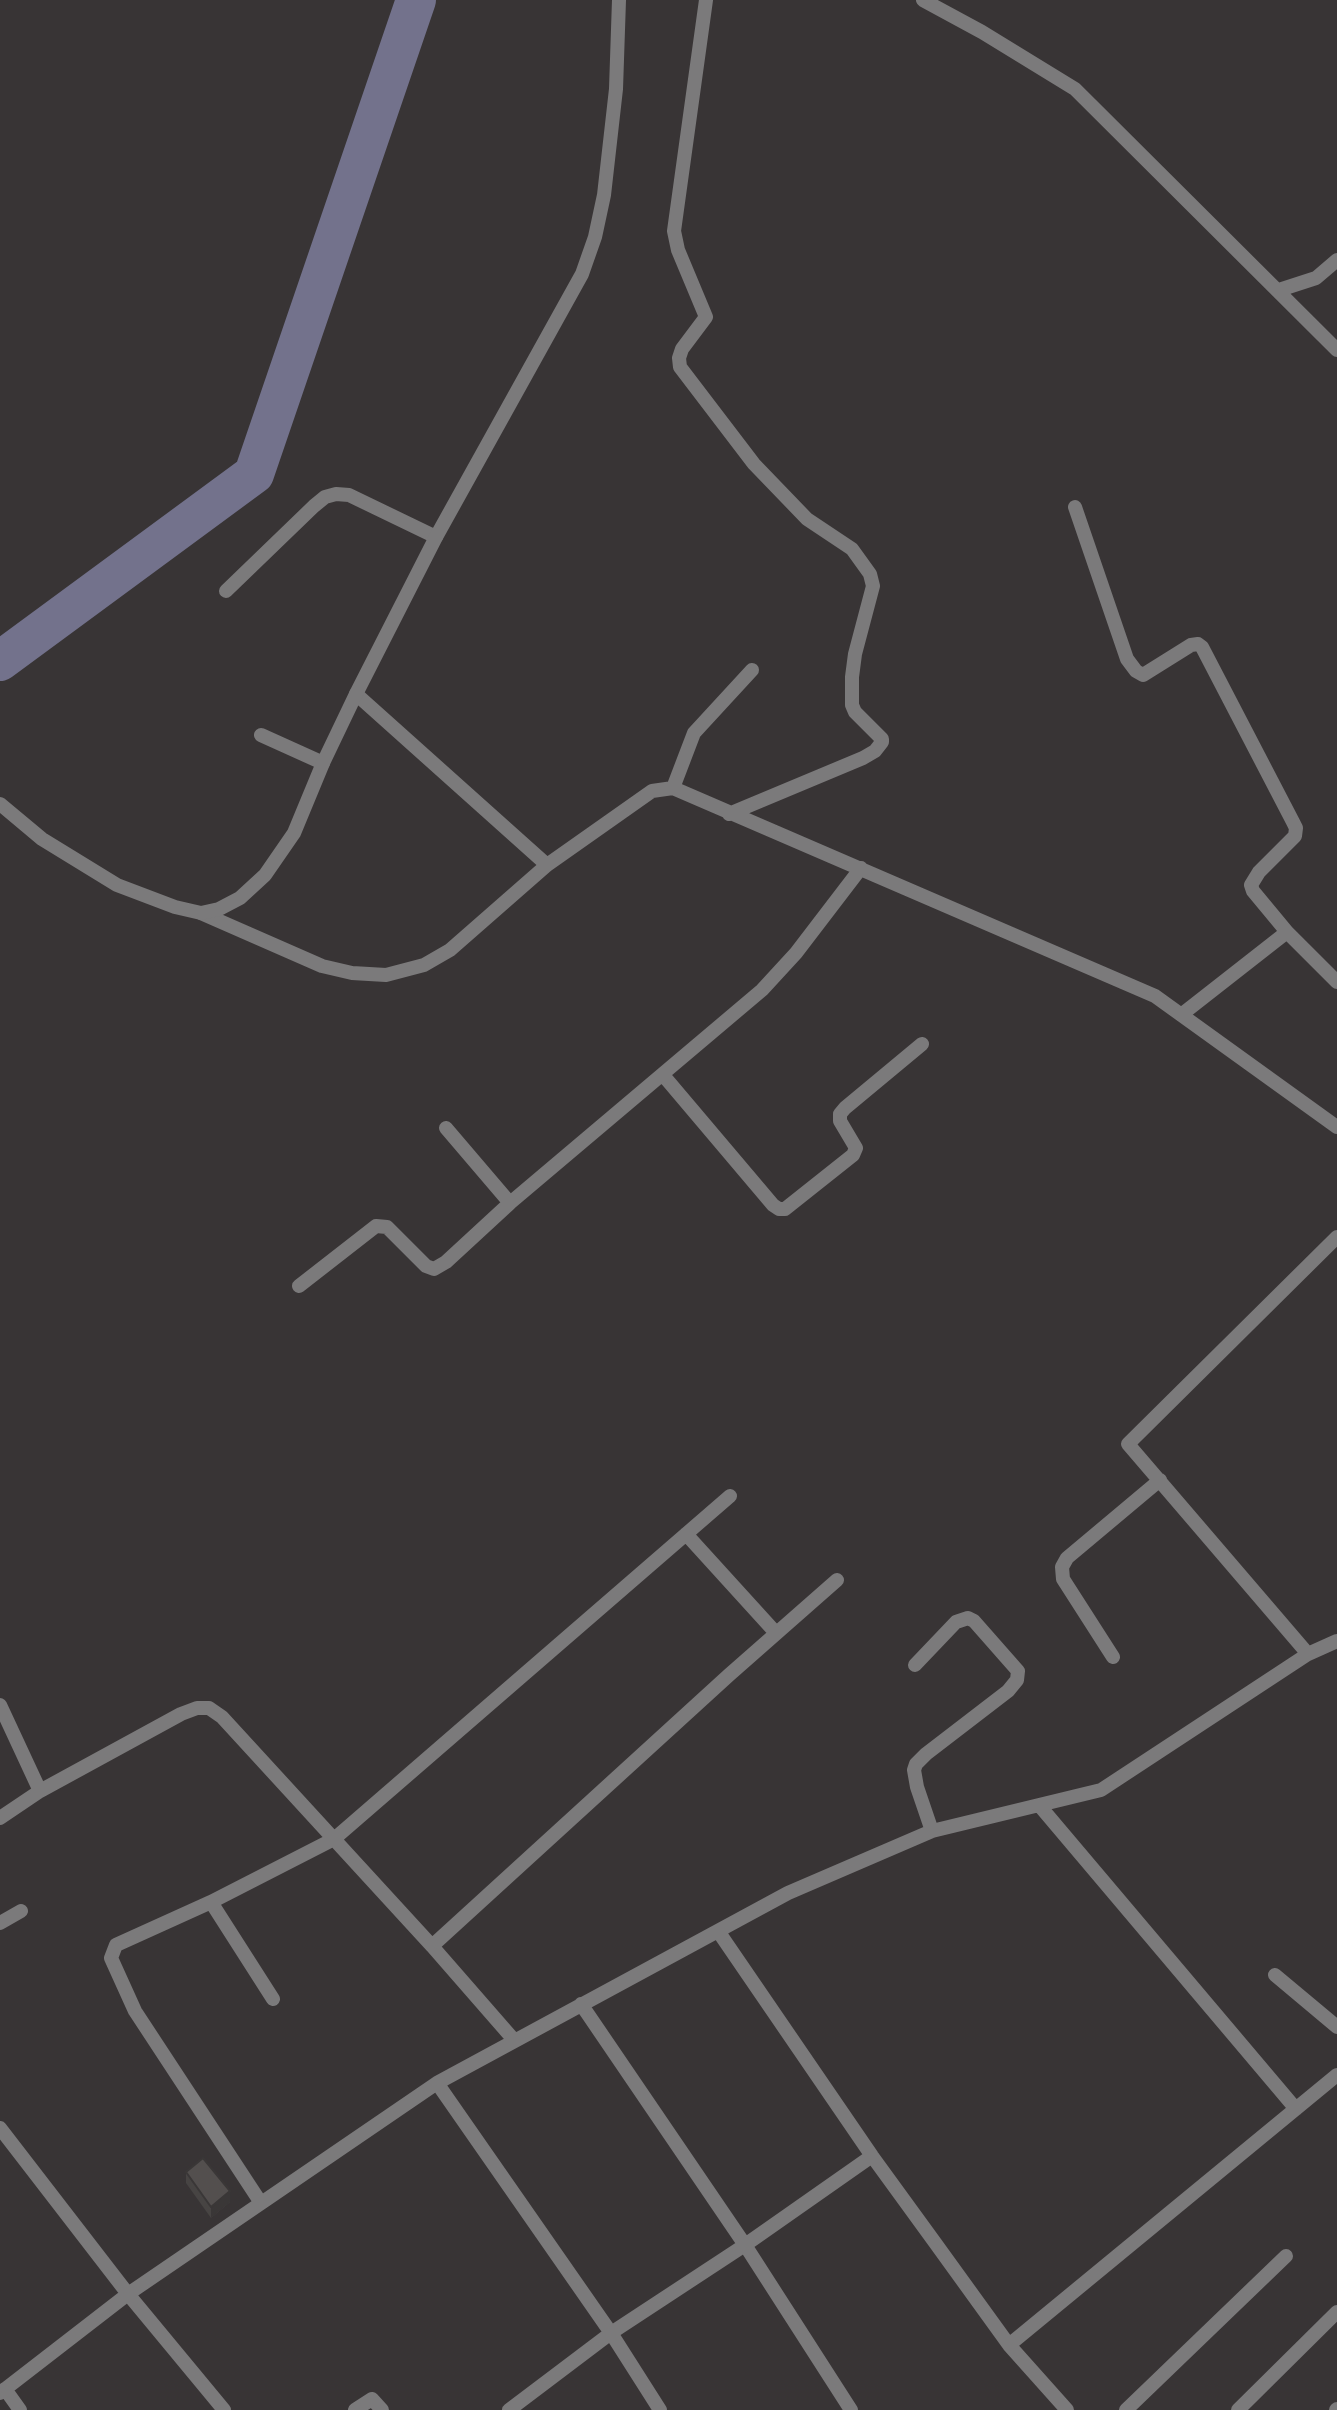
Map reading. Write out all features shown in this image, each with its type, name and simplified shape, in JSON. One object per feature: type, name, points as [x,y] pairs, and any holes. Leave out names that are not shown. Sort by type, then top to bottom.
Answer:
[{"type":"street","points":[[201,913],[219,909],[240,898],[265,875],[295,833],[323,763],[436,537],[582,274],[595,237],[604,195],[616,89],[619,0]]},
{"type":"street","points":[[706,0],[674,231],[677,250],[706,317],[682,349],[680,367],[754,464],[807,519],[852,549],[870,574],[873,586],[855,654],[852,705],[855,712],[882,739],[875,751],[863,758],[729,814]]},
{"type":"street","points":[[923,0],[1006,46],[1075,89],[1337,350]]},
{"type":"street","points":[[1279,290],[1316,278],[1337,260]]},
{"type":"street","points":[[226,591],[325,497],[336,494],[349,495],[436,537]]},
{"type":"street","points":[[1075,507],[1127,659],[1136,671],[1143,675],[1191,645],[1198,644],[1202,647],[1296,828],[1295,836],[1259,872],[1251,885],[1253,891],[1287,932],[1337,982]]},
{"type":"street","points":[[673,788],[694,733],[752,670]]},
{"type":"street","points":[[356,694],[547,865]]},
{"type":"street","points":[[261,735],[323,763]]},
{"type":"street","points":[[0,804],[42,839],[117,885],[175,907],[201,913],[322,965],[352,973],[386,975],[425,965],[450,950],[547,865],[652,791],[673,788],[1155,996],[1337,1127]]},
{"type":"street","points":[[299,1286],[376,1226],[387,1227],[426,1266],[434,1269],[446,1262],[510,1203],[663,1075],[779,972],[861,868]]},
{"type":"street","points":[[1181,1015],[1287,932]]},
{"type":"street","points":[[663,1075],[773,1205],[785,1209],[853,1155],[856,1148],[840,1121],[840,1114],[922,1044]]},
{"type":"street","points":[[446,1128],[510,1203]]},
{"type":"street","points":[[1308,1654],[1128,1444],[1337,1237]]},
{"type":"street","points":[[1113,1657],[1063,1579],[1062,1567],[1067,1558],[1160,1480]]},
{"type":"street","points":[[261,2203],[135,2011],[111,1958],[116,1945],[211,1902],[334,1839],[730,1496]]},
{"type":"street","points":[[686,1534],[776,1633]]},
{"type":"street","points":[[432,1946],[837,1580]]},
{"type":"street","points":[[915,1665],[956,1622],[968,1618],[974,1621],[1018,1671],[1017,1680],[1008,1691],[916,1764],[914,1770],[917,1787],[932,1831]]},
{"type":"street","points":[[20,2410],[2,2391],[128,2294],[437,2083],[788,1893],[932,1831],[1101,1790],[1308,1654],[1337,1641]]},
{"type":"street","points":[[0,1705],[40,1791]]},
{"type":"street","points":[[0,1818],[40,1791],[181,1714],[197,1707],[209,1708],[222,1717],[432,1946],[514,2040]]},
{"type":"street","points":[[1039,1805],[1296,2109]]},
{"type":"street","points":[[211,1902],[273,1998]]},
{"type":"street","points":[[0,1923],[22,1911]]},
{"type":"street","points":[[718,1931],[872,2156],[1009,2345],[1067,2410]]},
{"type":"street","points":[[1275,1975],[1337,2027]]},
{"type":"street","points":[[581,2004],[745,2245],[851,2410]]},
{"type":"street","points":[[1009,2345],[1337,2075]]},
{"type":"street","points":[[437,2083],[611,2333],[660,2410]]},
{"type":"street","points":[[0,2128],[128,2294],[224,2410]]},
{"type":"street","points":[[509,2410],[611,2333],[745,2245],[872,2156]]},
{"type":"street","points":[[1126,2410],[1286,2256]]},
{"type":"street","points":[[1238,2410],[1337,2312]]},
{"type":"street","points":[[355,2410],[372,2399],[382,2410]]},
{"type":"building","points":[[203,2158],[230,2191],[211,2207],[186,2172]]},
{"type":"waterway","points":[[0,661],[254,474],[416,0]]}]
